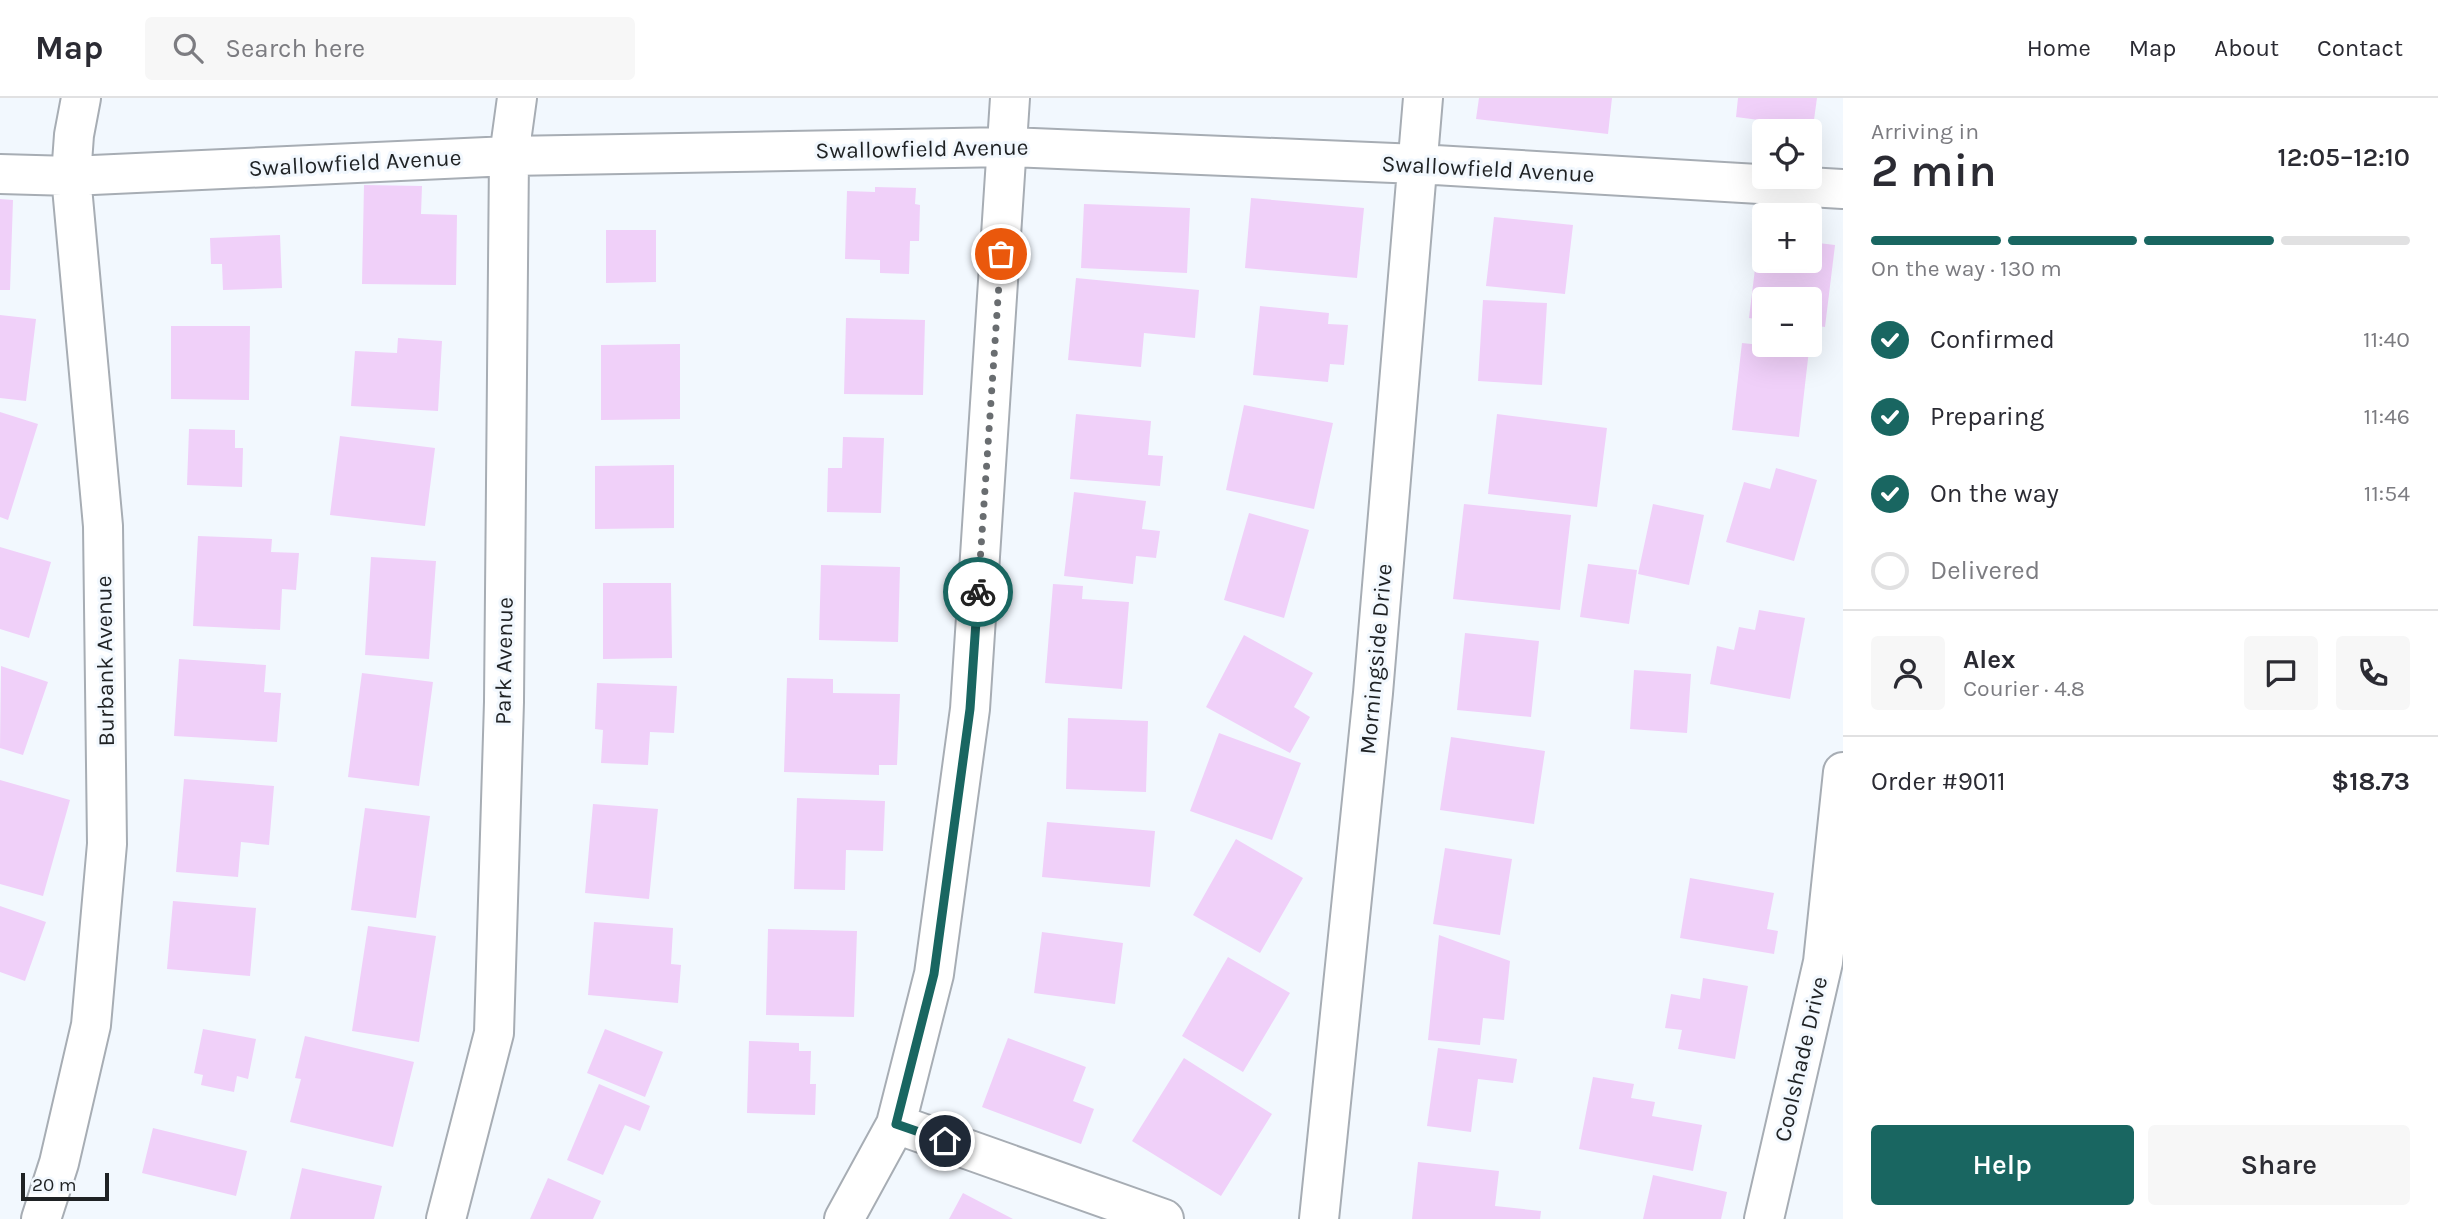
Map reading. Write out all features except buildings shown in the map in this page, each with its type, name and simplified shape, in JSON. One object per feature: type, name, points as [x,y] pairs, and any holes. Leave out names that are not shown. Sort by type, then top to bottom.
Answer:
[{"type":"street","name":"Burbank Avenue","points":[[41,1219],[59,1163],[91,1026],[107,844],[103,526],[71,176],[74,135],[81,98]]},
{"type":"street","name":"Park Avenue","points":[[446,1219],[494,1032],[503,702],[509,156],[517,98]]},
{"type":"street","points":[[845,1219],[896,1124],[934,974],[970,709],[1010,98]]},
{"type":"street","name":"Morningside Drive","points":[[1319,1219],[1373,693],[1423,98]]},
{"type":"street","name":"Swallowfield Avenue","points":[[0,174],[71,176],[509,156],[1008,147],[1418,164],[1843,189]]},
{"type":"street","name":"Coolshade Drive","points":[[1764,1219],[1823,962],[1843,772]]},
{"type":"street","points":[[896,1124],[1164,1219]]},
{"type":"way so far","points":[[978,592],[1001,254]]},
{"type":"route","points":[[945,1141],[896,1124],[934,974],[970,709],[978,592]]}]
